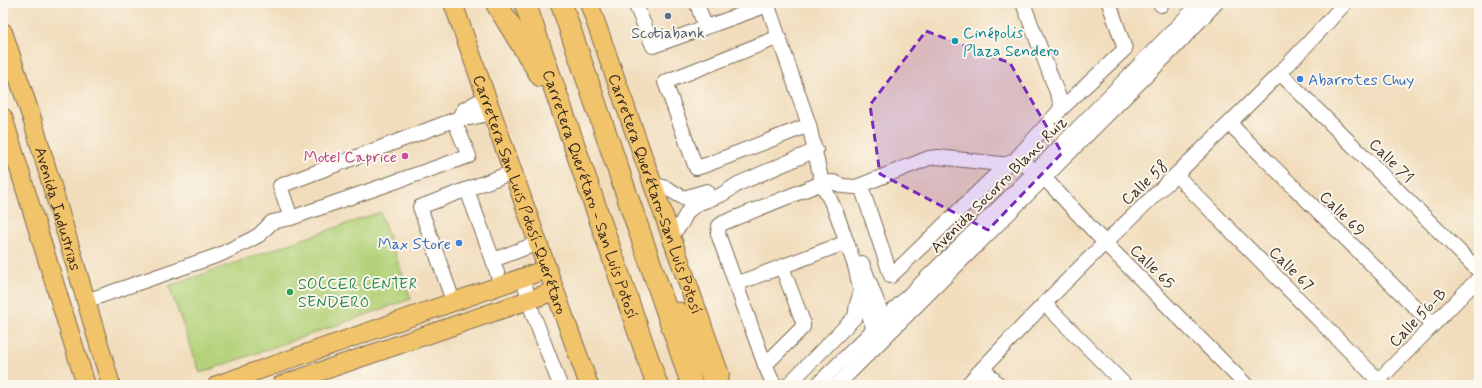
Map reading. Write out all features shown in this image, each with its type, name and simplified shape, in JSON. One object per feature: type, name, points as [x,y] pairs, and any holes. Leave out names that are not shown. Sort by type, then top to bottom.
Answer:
[{"type":"highway","points":[[496,3],[562,109]]},
{"type":"highway","name":"Carretera Querétaro - San Luis Potosí","points":[[525,3],[657,385]]},
{"type":"highway","points":[[561,3],[648,251],[692,385]]},
{"type":"highway","points":[[648,251],[717,385]]},
{"type":"main road","name":"Carretera San Luis Potosí-Querétaro","points":[[453,3],[589,385]]},
{"type":"main road","name":"Carretera Querétaro-San Luis Potosí","points":[[589,3],[723,385]]},
{"type":"main road","name":"Avenida Industrias","points":[[3,32],[33,122],[111,385]]},
{"type":"main road","name":"Avenida Industrias","points":[[5,129],[86,385]]},
{"type":"main road","points":[[217,385],[547,269]]},
{"type":"main road","points":[[281,385],[555,291]]},
{"type":"main road","points":[[432,309],[440,331]]},
{"type":"street","points":[[635,3],[653,46],[767,4],[809,125],[812,140],[879,325]]},
{"type":"street","points":[[697,3],[705,27]]},
{"type":"street","points":[[1024,3],[1061,103],[1060,110]]},
{"type":"street","points":[[861,186],[891,276],[1014,160],[1060,110],[1125,49],[1109,3]]},
{"type":"street","name":"Avenida Socorro Blanc Ruiz","points":[[1175,38],[1200,3]]},
{"type":"street","name":"Avenida Socorro Blanc Ruiz","points":[[837,385],[1044,170],[1175,38],[1216,3]]},
{"type":"street","name":"Calle 58","points":[[967,385],[1105,243],[1230,124],[1315,37],[1345,3]]},
{"type":"street","points":[[778,37],[665,82],[684,139],[696,168],[809,125]]},
{"type":"street","name":"Calle 71","points":[[1280,73],[1479,271]]},
{"type":"street","points":[[291,218],[280,186],[456,119],[464,110],[489,105]]},
{"type":"street","points":[[85,298],[219,255],[259,234],[272,222],[291,218],[469,156],[456,119]]},
{"type":"street","name":"Calle 69","points":[[1230,124],[1433,325]]},
{"type":"street","points":[[671,235],[681,224],[688,211],[696,204],[721,195],[738,184],[816,150]]},
{"type":"street","points":[[776,385],[773,383],[765,365],[718,234],[719,226],[723,223],[828,182],[843,186],[861,186],[929,158],[938,157],[987,163],[1014,160],[1044,170]]},
{"type":"street","name":"Avenida Socorro Blanc Ruiz","points":[[817,385],[1044,170]]},
{"type":"street","name":"Calle 65","points":[[1044,170],[1105,243],[1246,385]]},
{"type":"street","points":[[453,302],[420,207],[513,172]]},
{"type":"street","name":"Calle 67","points":[[1176,175],[1380,383]]},
{"type":"street","points":[[828,182],[836,212],[855,266],[861,292],[879,325]]},
{"type":"street","points":[[652,183],[668,189],[684,198],[701,194],[718,187],[738,184]]},
{"type":"street","points":[[467,190],[501,286]]},
{"type":"street","points":[[736,284],[847,242]]},
{"type":"street","points":[[493,260],[538,243]]},
{"type":"street","points":[[765,365],[803,327],[803,322],[782,267]]},
{"type":"street","points":[[523,278],[529,301],[560,385]]},
{"type":"street","name":"Calle 56-B","points":[[1380,383],[1433,325],[1479,278]]},
{"type":"street","points":[[788,385],[855,317],[856,304],[861,292]]},
{"type":"street","points":[[1045,304],[1125,385]]},
{"type":"street","points":[[982,368],[999,385]]},
{"type":"highlighted area","points":[[926,31],[1010,63],[1062,153],[988,230],[880,174],[870,105]]},
{"type":"green space","name":"SOCCER CENTER SENDERO","points":[[380,212],[411,299],[200,373],[169,286]]},
{"type":"place","name":"Scotiabank","points":[[668,16]]},
{"type":"place","name":"Cinépolis Plaza Sendero","points":[[955,41]]},
{"type":"place","name":"Abarrotes Chuy","points":[[1300,79]]},
{"type":"place","name":"Motel Caprice","points":[[405,156]]},
{"type":"place","name":"Max Store","points":[[459,243]]},
{"type":"place","name":"SOCCER CENTER SENDERO","points":[[290,292]]}]
